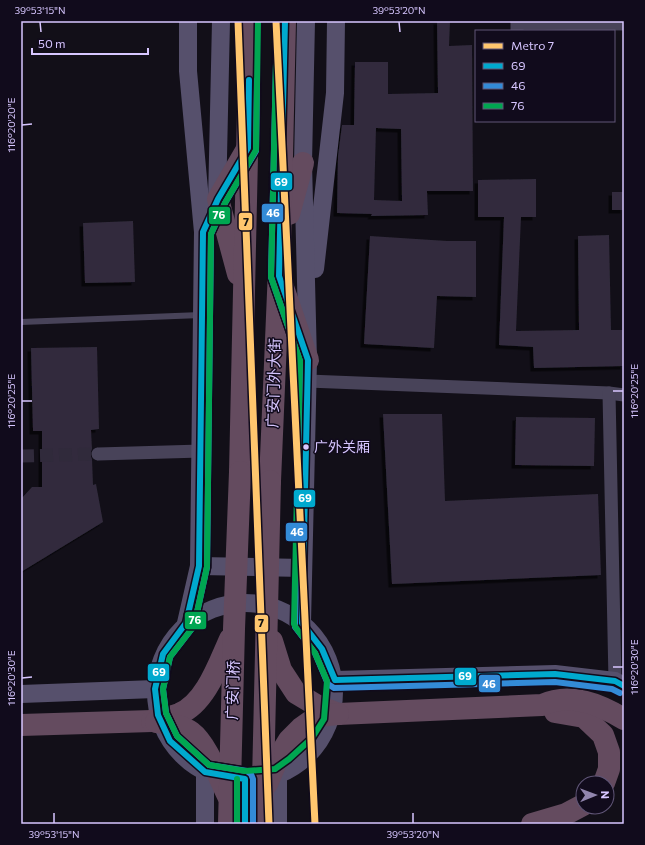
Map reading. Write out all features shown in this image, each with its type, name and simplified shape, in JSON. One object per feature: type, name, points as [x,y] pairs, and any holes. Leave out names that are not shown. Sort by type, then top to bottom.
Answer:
[{"type":"highway","name":"广安门外大街","points":[[240,472],[250,21]]},
{"type":"highway","name":"广安门外大街","points":[[267,625],[270,481],[280,246],[285,21]]},
{"type":"highway","points":[[244,298],[218,200],[248,148]]},
{"type":"highway","points":[[280,246],[303,163]]},
{"type":"highway","points":[[279,276],[308,370]]},
{"type":"highway","name":"广安门桥","points":[[230,824],[234,629],[240,472]]},
{"type":"highway","points":[[267,625],[282,670],[296,693],[316,705],[338,714]]},
{"type":"highway","points":[[262,824],[267,625]]},
{"type":"highway","points":[[21,725],[152,721],[180,714],[191,707],[208,687],[234,629]]},
{"type":"highway","points":[[262,796],[278,758],[289,740],[301,728],[318,716],[542,705],[552,700],[568,699],[590,702],[624,719]]},
{"type":"highway","points":[[542,705],[557,713],[584,717],[603,735],[609,752],[609,770],[607,775]]},
{"type":"highway","points":[[152,721],[181,727],[191,732],[206,750],[230,800]]},
{"type":"highway","points":[[532,824],[566,814],[575,809]]},
{"type":"street","points":[[186,623],[199,566],[203,232],[188,71],[188,21]]},
{"type":"street","points":[[203,232],[218,200],[222,21]]},
{"type":"street","points":[[302,623],[308,370],[303,163],[306,21]]},
{"type":"street","points":[[308,334],[335,93],[336,21]]},
{"type":"street","points":[[517,30],[517,23],[624,24]]},
{"type":"street","points":[[308,370],[624,396]]},
{"type":"street","points":[[335,680],[555,674],[620,684],[609,394]]},
{"type":"street","points":[[98,454],[201,451]]},
{"type":"street","points":[[199,566],[303,568]]},
{"type":"street","points":[[249,602],[276,608],[302,623],[322,649],[335,680],[332,722],[318,743],[294,765],[278,777],[245,779],[205,772],[170,740],[158,715],[155,689],[163,654],[186,623],[212,608],[249,602]]},
{"type":"street","points":[[21,694],[155,689]]},
{"type":"street","points":[[205,772],[205,824]]},
{"type":"street","points":[[278,777],[278,824]]},
{"type":"street","points":[[245,779],[245,824]]},
{"type":"lane","points":[[21,322],[202,315]]},
{"type":"building","points":[[437,21],[450,21],[449,46],[472,45],[473,191],[427,191],[428,215],[371,216],[372,214],[337,213],[338,156],[342,125],[354,125],[355,62],[388,62],[388,94],[438,93]],"holes":[[[376,128],[401,129],[402,201],[374,200]]]},
{"type":"building","points":[[536,179],[536,217],[521,217],[516,331],[579,330],[578,236],[609,235],[611,330],[624,330],[624,366],[534,368],[533,347],[499,345],[504,217],[478,217],[478,180]]},
{"type":"building","points":[[612,192],[624,192],[624,210],[612,210]]},
{"type":"building","points":[[133,221],[135,282],[85,283],[83,223]]},
{"type":"building","points":[[370,236],[447,241],[476,241],[476,297],[437,296],[434,348],[364,344]]},
{"type":"building","points":[[97,347],[99,429],[91,430],[92,449],[90,454],[92,459],[93,485],[96,484],[103,522],[21,572],[21,499],[32,487],[42,487],[42,431],[33,431],[31,348]]},
{"type":"building","points":[[383,414],[442,414],[445,501],[598,494],[601,575],[392,584]]},
{"type":"building","points":[[516,417],[595,418],[594,466],[515,465]]},
{"type":"tunnel","points":[[21,456],[98,454]]},
{"type":"metro line","name":"7","points":[[238,21],[269,824]]},
{"type":"metro line","name":"7","points":[[276,21],[315,824]]},
{"type":"transit line","name":"76","points":[[258,21],[256,150],[225,203],[211,234],[207,567],[194,626],[170,657],[163,689],[166,713],[177,736],[209,765],[245,771],[275,769],[289,759],[312,738],[324,719],[327,681],[315,653],[294,624],[300,361],[271,277],[277,21]]},
{"type":"transit line","name":"46","points":[[277,21],[271,277],[300,361],[295,627],[315,653],[328,684],[334,688],[555,682],[612,689],[620,693]]},
{"type":"transit line","name":"69","points":[[285,21],[279,276],[308,360],[302,623],[322,649],[335,680],[555,674],[615,681],[624,686]]},
{"type":"transit line","name":"69","points":[[245,824],[245,779],[205,772],[170,741],[158,715],[155,689],[163,654],[186,623],[199,566],[203,232],[218,199],[248,148],[249,80]]},
{"type":"transit line","name":"46","points":[[253,824],[253,779],[251,774],[247,771],[209,765],[177,736],[166,713],[163,689],[170,657],[194,626],[207,567],[211,234],[225,203],[256,151],[257,80]]},
{"type":"transit line","name":"76","points":[[237,779],[237,824]]},
{"type":"place","name":"广外关厢","points":[[306,447]]}]
